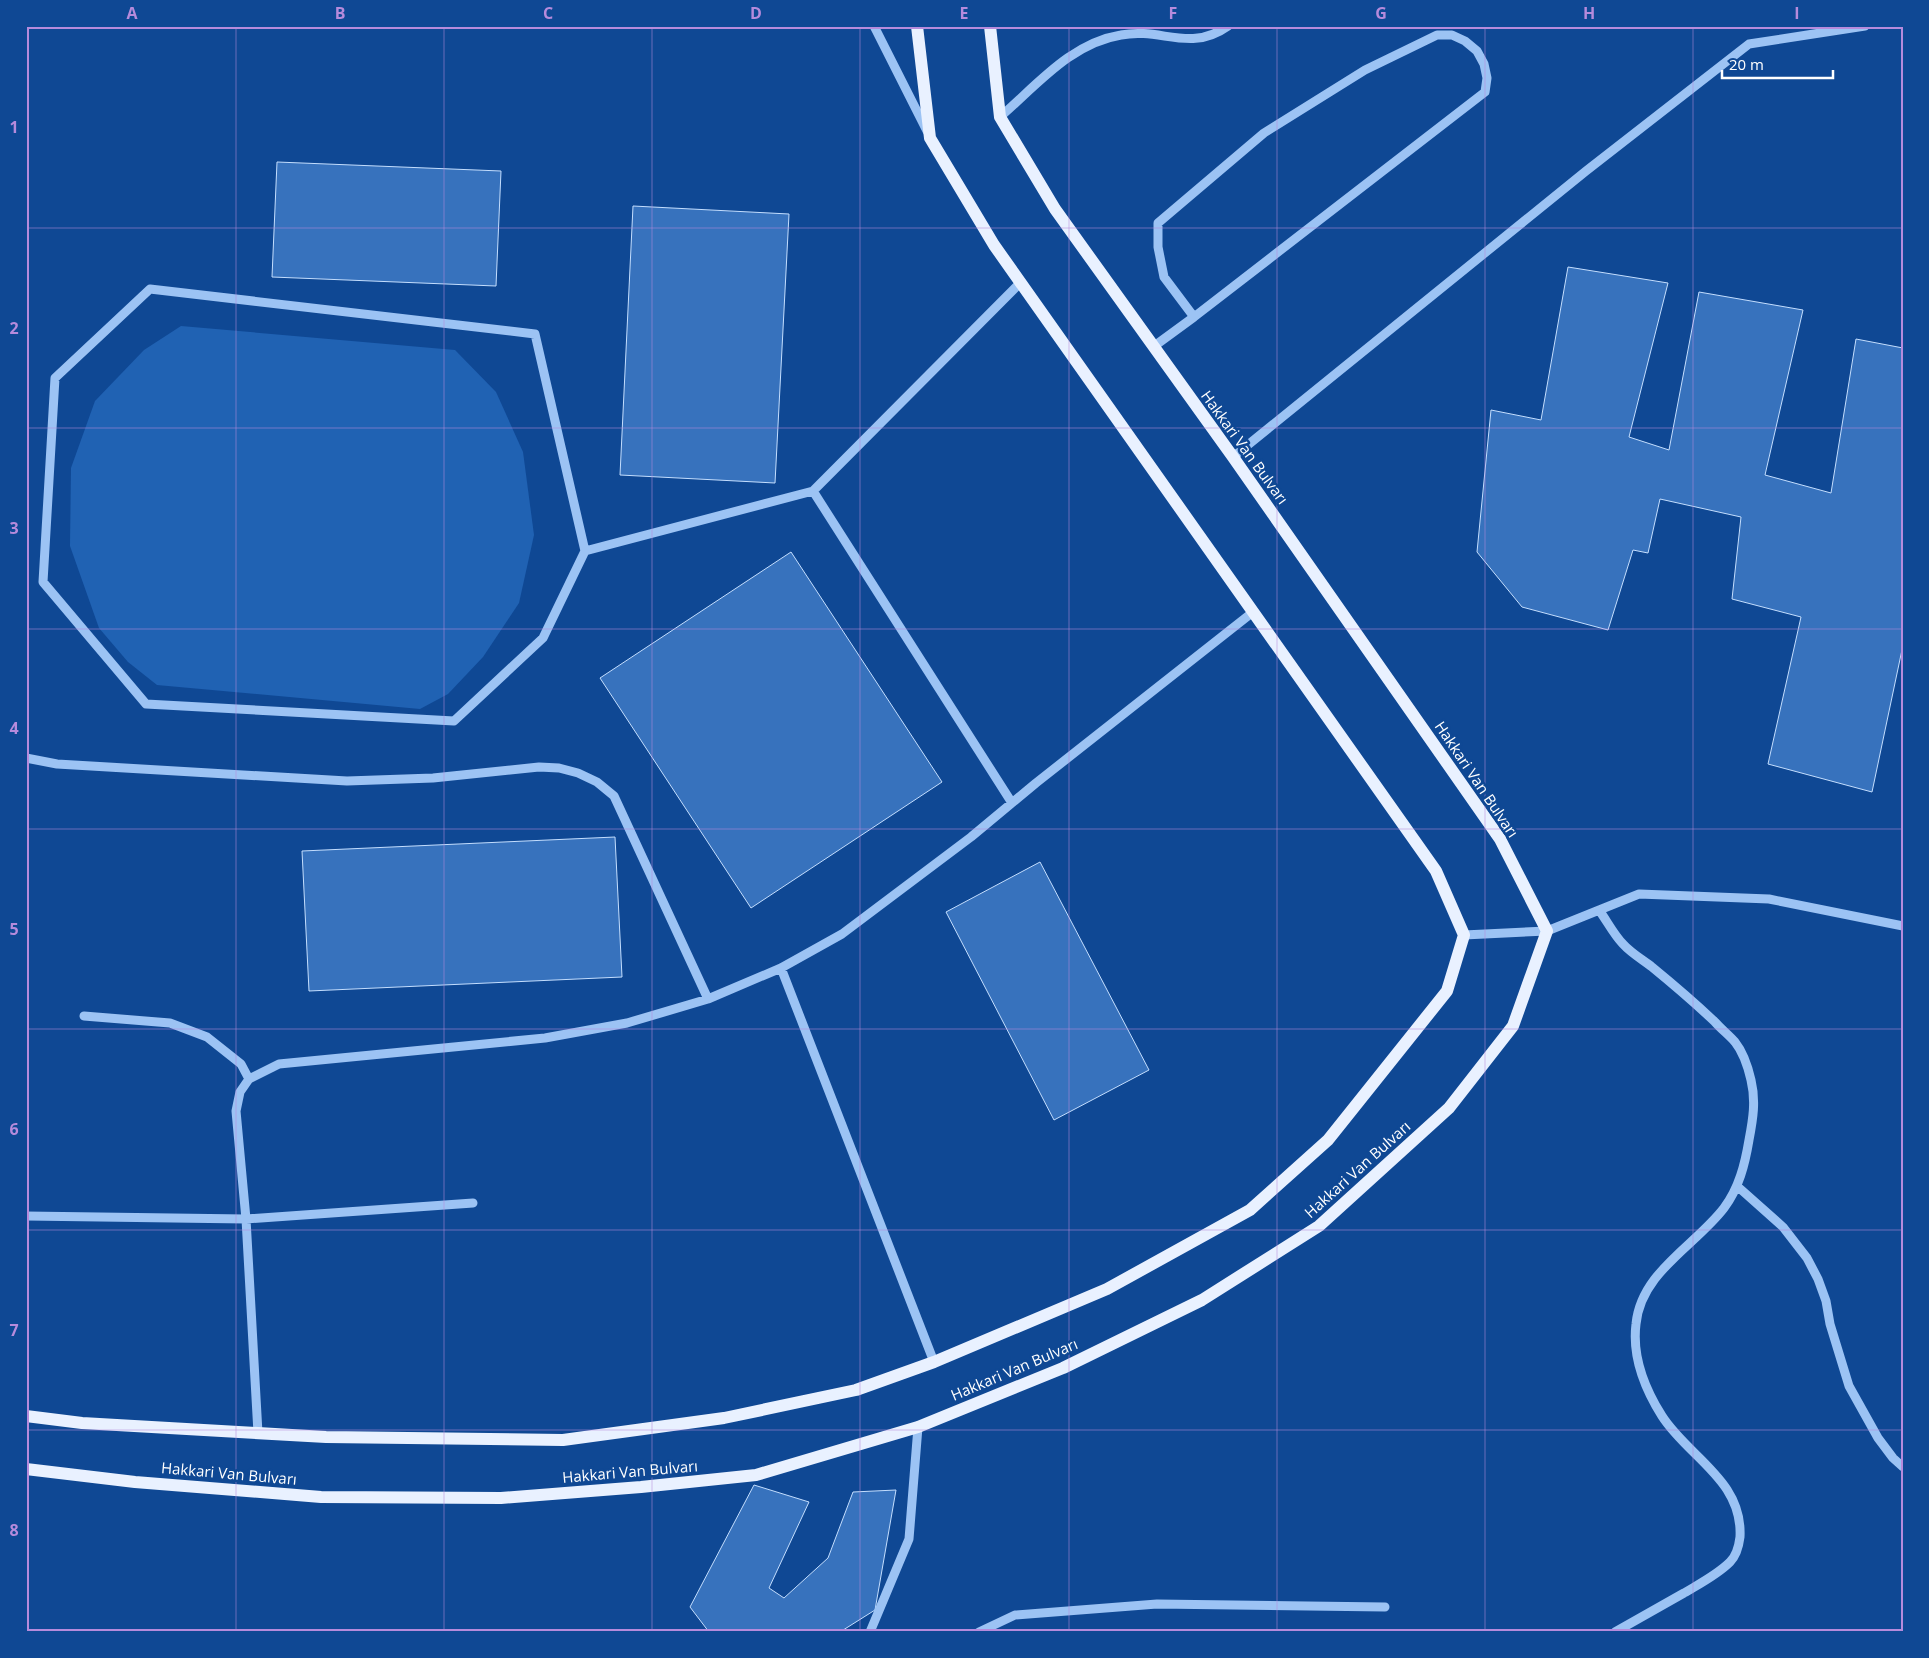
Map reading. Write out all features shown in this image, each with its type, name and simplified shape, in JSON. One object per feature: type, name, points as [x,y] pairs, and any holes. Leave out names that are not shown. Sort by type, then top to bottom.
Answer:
[{"type":"main road","points":[[26,1416],[82,1423],[326,1437],[562,1440],[724,1418],[856,1390],[934,1362],[1107,1289],[1250,1210],[1328,1140],[1447,991],[1464,935],[1436,871],[994,245],[930,138],[917,26]]},
{"type":"main road","name":"Hakkari Van Bulvarı","points":[[26,1469],[135,1482],[321,1497],[501,1498],[756,1476],[918,1427],[1063,1368],[1202,1300],[1320,1226],[1449,1108],[1512,1026],[1547,931],[1500,839],[1233,457],[1055,209],[1000,117],[990,26]]},
{"type":"street","points":[[874,26],[930,138]]},
{"type":"street","points":[[1000,117],[1062,62],[1081,48],[1102,39],[1123,34],[1145,34],[1191,40],[1218,34],[1228,26]]},
{"type":"street","points":[[1233,457],[1586,171],[1749,44],[1866,26]]},
{"type":"street","points":[[1153,347],[1194,317],[1485,92],[1487,78],[1484,64],[1477,51],[1465,41],[1452,35],[1436,35],[1365,70],[1264,133],[1158,223],[1158,247],[1164,277],[1194,317]]},
{"type":"street","points":[[585,551],[813,491],[1020,283]]},
{"type":"street","points":[[150,289],[535,334],[585,551],[544,638],[454,720],[146,704],[43,582],[55,378],[150,289]]},
{"type":"street","points":[[813,491],[1012,803]]},
{"type":"street","points":[[258,1433],[246,1219],[236,1111],[240,1092],[249,1079],[279,1064],[545,1038],[627,1023],[708,999],[781,968],[842,934],[971,837],[1253,612]]},
{"type":"street","points":[[26,758],[57,764],[347,781],[433,778],[539,767],[559,768],[578,773],[597,782],[614,796],[708,999]]},
{"type":"street","points":[[1464,935],[1547,931],[1639,894],[1769,899],[1903,926]]},
{"type":"street","points":[[1599,910],[1623,944],[1684,993],[1735,1042],[1745,1060],[1751,1080],[1755,1110],[1745,1162],[1737,1186],[1725,1207],[1712,1223],[1656,1277],[1647,1290],[1640,1306],[1635,1337],[1636,1353],[1642,1375],[1661,1415],[1673,1432],[1721,1479],[1730,1495],[1740,1527],[1739,1542],[1731,1561],[1710,1578],[1615,1632]]},
{"type":"street","points":[[781,968],[934,1362]]},
{"type":"street","points":[[84,1016],[170,1023],[207,1037],[241,1064],[249,1079]]},
{"type":"street","points":[[1737,1186],[1783,1227],[1807,1258],[1818,1279],[1826,1301],[1830,1324],[1849,1386],[1878,1438],[1903,1467]]},
{"type":"street","points":[[26,1216],[246,1219],[473,1203]]},
{"type":"street","points":[[870,1632],[909,1540],[918,1427]]},
{"type":"street","points":[[979,1632],[1015,1615],[1157,1604],[1385,1607]]},
{"type":"shaded area","points":[[181,326],[455,350],[496,392],[523,452],[534,535],[519,603],[483,657],[448,694],[420,709],[157,685],[128,662],[99,628],[70,546],[71,468],[95,401],[144,350]]},
{"type":"building","points":[[277,162],[501,171],[496,286],[272,277]]},
{"type":"building","points":[[633,206],[789,214],[775,483],[620,475]]},
{"type":"building","points":[[1568,267],[1668,283],[1629,437],[1669,450],[1699,292],[1803,310],[1765,475],[1831,493],[1856,339],[1903,348],[1903,645],[1872,792],[1768,764],[1801,617],[1732,599],[1741,517],[1660,499],[1648,553],[1633,550],[1608,630],[1522,607],[1477,552],[1491,410],[1541,420]]},
{"type":"building","points":[[791,552],[942,782],[751,908],[600,678]]},
{"type":"building","points":[[615,837],[622,977],[309,991],[302,851]]},
{"type":"building","points":[[1040,862],[1149,1070],[1054,1120],[946,912]]},
{"type":"building","points":[[754,1485],[809,1502],[769,1588],[784,1598],[828,1558],[853,1492],[896,1490],[875,1610],[840,1632],[709,1632],[690,1607]]}]
